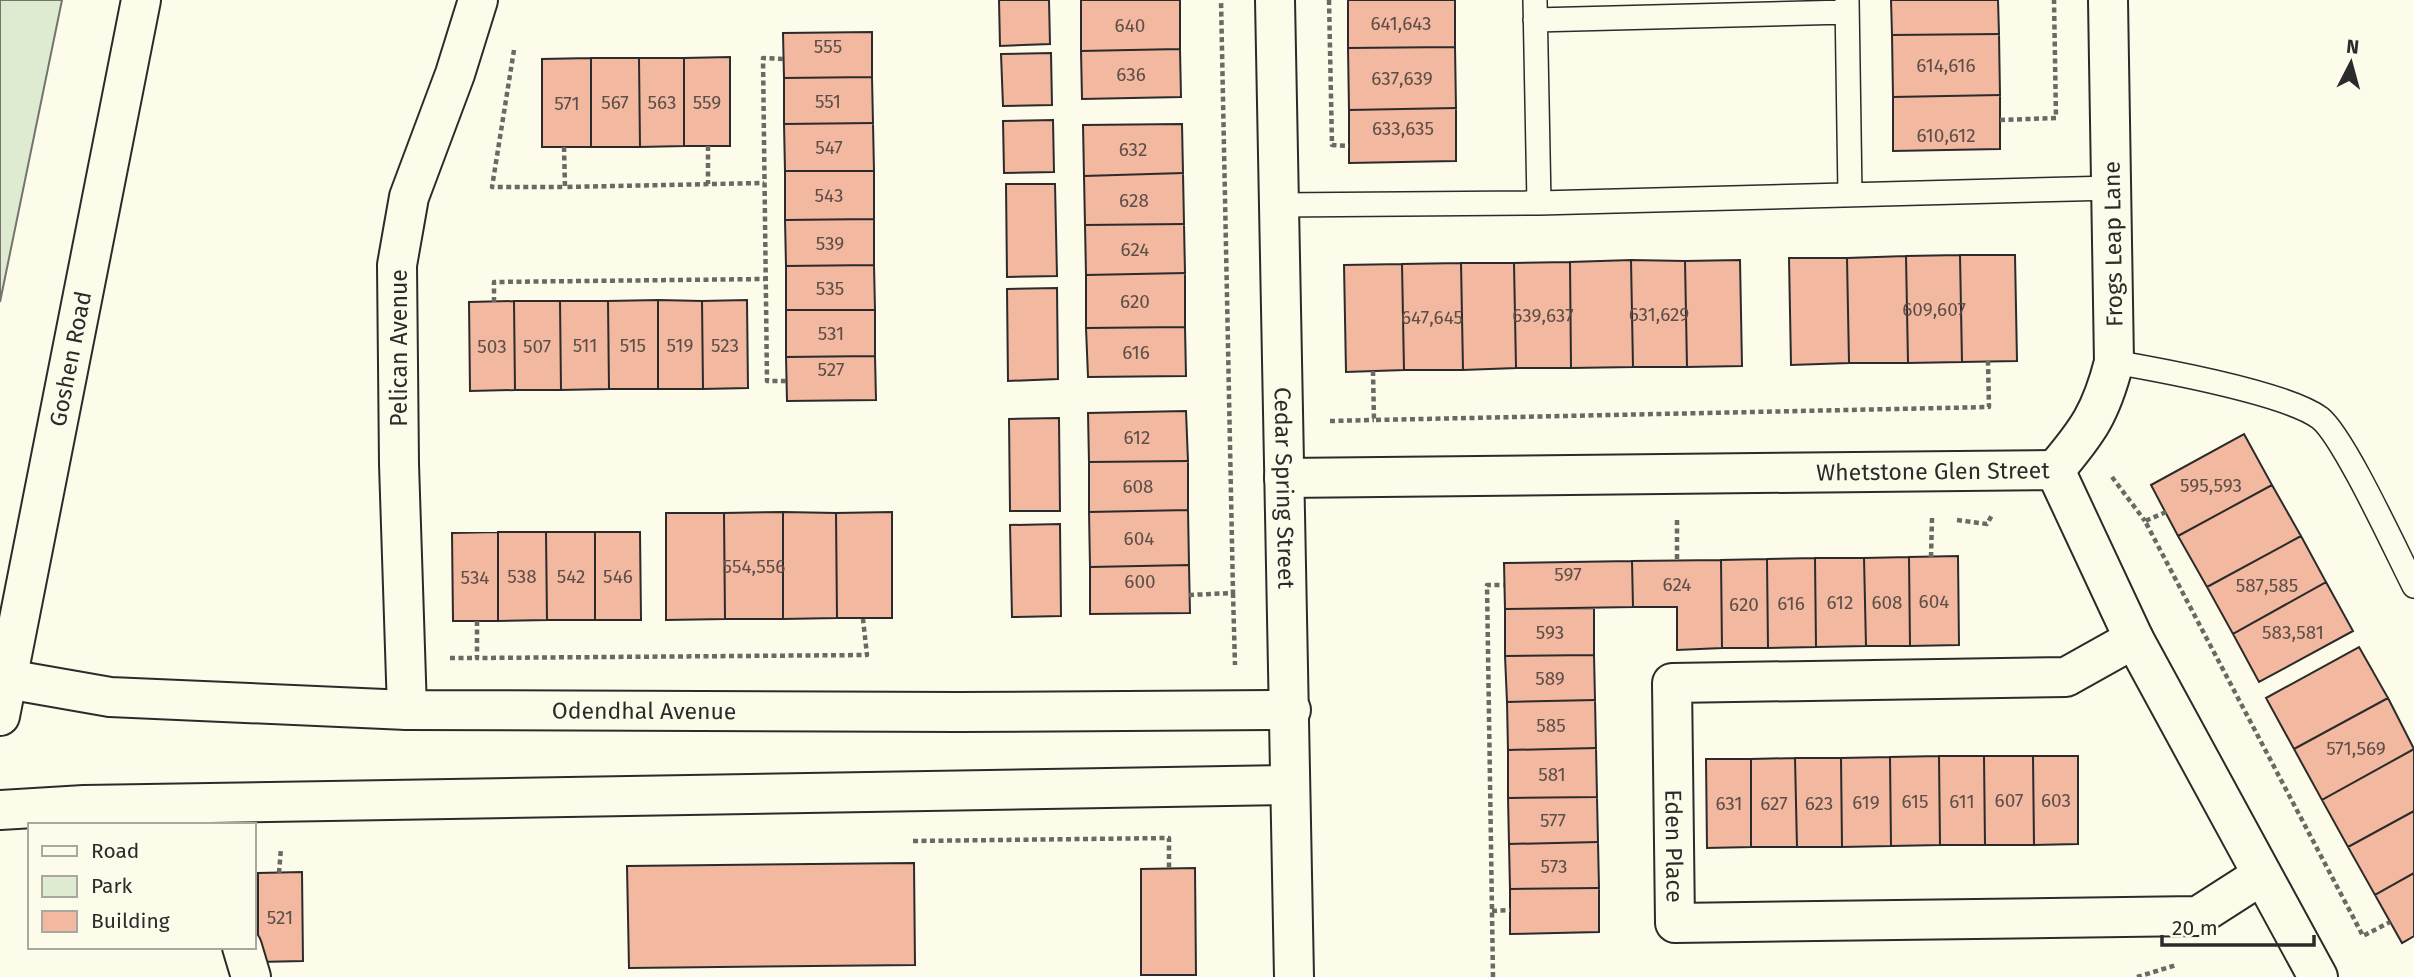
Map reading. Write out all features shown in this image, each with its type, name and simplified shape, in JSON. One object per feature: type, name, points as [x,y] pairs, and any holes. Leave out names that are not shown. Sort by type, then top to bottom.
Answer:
[{"type":"street","name":"Goshen Road","points":[[0,716],[4,679],[141,0]]},
{"type":"street","name":"Pelican Avenue","points":[[407,710],[399,464],[397,265],[409,197],[455,74],[478,0]]},
{"type":"street","name":"Cedar Spring Street","points":[[1275,0],[1291,710],[1294,977]]},
{"type":"street","name":"Frogs Leap Lane","points":[[2055,470],[2083,437],[2104,401],[2114,362],[2108,0]]},
{"type":"street","name":"Whetstone Glen Street","points":[[1284,478],[2055,470],[2134,639],[2318,977]]},
{"type":"street","name":"Eden Place","points":[[2134,639],[2066,677],[1672,683],[1675,923],[2198,916],[2262,875]]},
{"type":"street","name":"Odendhal Avenue","points":[[4,679],[110,697],[407,710],[1291,710]]},
{"type":"street","points":[[0,810],[84,805],[234,815],[1290,785]]},
{"type":"street","points":[[243,949],[251,977]]},
{"type":"lane","points":[[1539,203],[1535,10],[1847,6],[1850,195]]},
{"type":"lane","points":[[1278,205],[1539,203],[2113,188]]},
{"type":"lane","points":[[2114,362],[2288,403],[2321,419],[2338,442],[2414,586]]},
{"type":"path","points":[[1222,0],[1236,710]]},
{"type":"path","points":[[1329,0],[1332,145],[1349,146]]},
{"type":"path","points":[[2000,120],[2056,118],[2054,0]]},
{"type":"path","points":[[516,37],[492,187],[764,183]]},
{"type":"path","points":[[783,59],[763,58],[765,279],[767,381],[787,381]]},
{"type":"path","points":[[708,146],[708,184]]},
{"type":"path","points":[[564,147],[565,187]]},
{"type":"path","points":[[494,302],[494,282],[765,279]]},
{"type":"path","points":[[1374,371],[1374,420],[1989,407],[1988,361]]},
{"type":"path","points":[[2166,512],[2145,522],[2363,936],[2390,922]]},
{"type":"path","points":[[1919,516],[1932,516],[1931,557]]},
{"type":"path","points":[[1677,561],[1677,520],[1690,520]]},
{"type":"path","points":[[1493,977],[1487,585],[1504,585]]},
{"type":"path","points":[[1189,595],[1233,593]]},
{"type":"path","points":[[477,621],[477,658],[867,655],[863,619]]},
{"type":"path","points":[[1492,911],[1510,910]]},
{"type":"green space","points":[[0,0],[62,0],[0,302]]},
{"type":"building","points":[[999,0],[1049,0],[1050,44],[1000,46]]},
{"type":"building","points":[[1081,0],[1180,0],[1180,49],[1081,51]]},
{"type":"building","points":[[1348,0],[1455,0],[1455,47],[1348,48]]},
{"type":"building","points":[[1891,0],[1998,0],[1999,34],[1892,35]]},
{"type":"building","points":[[872,32],[872,77],[784,78],[783,33]]},
{"type":"building","points":[[1999,34],[2000,95],[1893,97],[1892,35]]},
{"type":"building","points":[[1455,47],[1456,108],[1349,110],[1348,48]]},
{"type":"building","points":[[1180,49],[1181,97],[1082,99],[1081,51]]},
{"type":"building","points":[[1051,53],[1052,105],[1003,106],[1001,54]]},
{"type":"building","points":[[730,57],[730,146],[684,146],[684,58]]},
{"type":"building","points":[[591,58],[639,58],[640,147],[591,147]]},
{"type":"building","points":[[591,58],[591,147],[542,147],[542,59]]},
{"type":"building","points":[[639,58],[684,58],[684,146],[640,147]]},
{"type":"building","points":[[872,77],[873,123],[784,124],[784,78]]},
{"type":"building","points":[[2000,95],[2000,149],[1893,151],[1893,97]]},
{"type":"building","points":[[1456,108],[1456,161],[1349,163],[1349,110]]},
{"type":"building","points":[[1053,120],[1054,172],[1004,173],[1003,121]]},
{"type":"building","points":[[873,123],[874,171],[785,171],[784,124]]},
{"type":"building","points":[[1182,124],[1183,173],[1084,176],[1083,125]]},
{"type":"building","points":[[785,171],[874,171],[874,219],[785,220]]},
{"type":"building","points":[[1183,173],[1184,224],[1085,225],[1084,176]]},
{"type":"building","points":[[1006,184],[1055,184],[1057,276],[1007,277]]},
{"type":"building","points":[[874,219],[874,265],[786,266],[785,220]]},
{"type":"building","points":[[1184,224],[1185,273],[1086,275],[1085,225]]},
{"type":"building","points":[[1960,255],[2015,255],[2017,361],[1962,362]]},
{"type":"building","points":[[1960,255],[1962,362],[1908,363],[1906,256]]},
{"type":"building","points":[[1906,256],[1908,363],[1849,363],[1847,258]]},
{"type":"building","points":[[1789,258],[1847,258],[1849,363],[1791,365]]},
{"type":"building","points":[[1631,260],[1685,261],[1687,367],[1633,367]]},
{"type":"building","points":[[1631,260],[1633,367],[1571,368],[1570,262]]},
{"type":"building","points":[[1740,260],[1742,366],[1687,367],[1685,261]]},
{"type":"building","points":[[1570,262],[1571,368],[1516,368],[1514,263]]},
{"type":"building","points":[[1461,263],[1514,263],[1516,368],[1463,370]]},
{"type":"building","points":[[1461,263],[1463,370],[1404,370],[1402,264]]},
{"type":"building","points":[[1402,264],[1404,370],[1346,372],[1344,265]]},
{"type":"building","points":[[874,265],[875,310],[786,310],[786,266]]},
{"type":"building","points":[[1185,273],[1185,327],[1086,328],[1086,275]]},
{"type":"building","points":[[1057,288],[1058,379],[1008,381],[1007,289]]},
{"type":"building","points":[[658,300],[658,389],[609,389],[608,301]]},
{"type":"building","points":[[658,300],[702,301],[703,389],[658,389]]},
{"type":"building","points":[[747,300],[748,388],[703,389],[702,301]]},
{"type":"building","points":[[514,301],[515,390],[470,391],[469,302]]},
{"type":"building","points":[[514,301],[560,301],[561,390],[515,390]]},
{"type":"building","points":[[560,301],[608,301],[609,389],[561,390]]},
{"type":"building","points":[[786,310],[875,310],[875,356],[786,357]]},
{"type":"building","points":[[1185,327],[1186,376],[1088,377],[1086,328]]},
{"type":"building","points":[[875,356],[876,400],[787,401],[786,357]]},
{"type":"building","points":[[1186,411],[1188,461],[1089,462],[1088,413]]},
{"type":"building","points":[[1059,418],[1060,511],[1010,511],[1009,419]]},
{"type":"building","points":[[2244,434],[2272,485],[2178,536],[2151,485]]},
{"type":"building","points":[[1188,461],[1188,510],[1089,512],[1089,462]]},
{"type":"building","points":[[2272,485],[2301,536],[2207,587],[2178,536]]},
{"type":"building","points":[[1188,510],[1189,565],[1090,567],[1089,512]]},
{"type":"building","points":[[783,512],[783,619],[725,619],[724,513]]},
{"type":"building","points":[[783,512],[836,513],[837,618],[783,619]]},
{"type":"building","points":[[892,512],[892,618],[837,618],[836,513]]},
{"type":"building","points":[[666,513],[724,513],[725,619],[666,620]]},
{"type":"building","points":[[1060,524],[1061,616],[1012,617],[1010,525]]},
{"type":"building","points":[[498,532],[498,621],[453,621],[452,533]]},
{"type":"building","points":[[498,532],[546,532],[547,620],[498,621]]},
{"type":"building","points":[[546,532],[595,532],[595,620],[547,620]]},
{"type":"building","points":[[595,532],[640,532],[641,620],[595,620]]},
{"type":"building","points":[[2301,536],[2326,582],[2233,634],[2207,587]]},
{"type":"building","points":[[1958,556],[1959,645],[1910,646],[1909,557]]},
{"type":"building","points":[[1909,557],[1910,646],[1866,646],[1864,558]]},
{"type":"building","points":[[1815,558],[1864,558],[1866,646],[1816,647]]},
{"type":"building","points":[[1815,558],[1816,647],[1768,648],[1767,559]]},
{"type":"building","points":[[1767,559],[1768,648],[1722,648],[1721,560]]},
{"type":"building","points":[[1721,560],[1722,648],[1677,650],[1677,607],[1633,607],[1632,561]]},
{"type":"building","points":[[1632,561],[1633,607],[1505,609],[1504,563]]},
{"type":"building","points":[[1189,565],[1190,613],[1090,614],[1090,567]]},
{"type":"building","points":[[2326,582],[2353,631],[2259,682],[2233,634]]},
{"type":"building","points":[[1594,608],[1594,655],[1505,656],[1505,609]]},
{"type":"building","points":[[2359,647],[2388,698],[2294,749],[2266,698]]},
{"type":"building","points":[[1594,655],[1595,700],[1507,702],[1505,656]]},
{"type":"building","points":[[2388,698],[2414,749],[2322,800],[2294,749]]},
{"type":"building","points":[[1595,700],[1596,748],[1508,750],[1507,702]]},
{"type":"building","points":[[1596,748],[1597,797],[1508,798],[1508,750]]},
{"type":"building","points":[[2414,749],[2414,811],[2348,847],[2322,800]]},
{"type":"building","points":[[1939,756],[1984,756],[1985,845],[1940,845]]},
{"type":"building","points":[[1939,756],[1940,845],[1891,846],[1890,757]]},
{"type":"building","points":[[1984,756],[2033,756],[2034,845],[1985,845]]},
{"type":"building","points":[[2033,756],[2078,756],[2078,844],[2034,845]]},
{"type":"building","points":[[1890,757],[1891,846],[1842,847],[1841,758]]},
{"type":"building","points":[[1795,758],[1841,758],[1842,847],[1797,847]]},
{"type":"building","points":[[1795,758],[1797,847],[1751,847],[1751,759]]},
{"type":"building","points":[[1706,759],[1751,759],[1751,847],[1707,848]]},
{"type":"building","points":[[1597,797],[1598,842],[1509,844],[1508,798]]},
{"type":"building","points":[[2414,811],[2414,873],[2375,895],[2348,847]]},
{"type":"building","points":[[1598,842],[1599,888],[1510,889],[1509,844]]},
{"type":"building","points":[[914,863],[915,965],[629,968],[627,866]]},
{"type":"building","points":[[1195,868],[1196,975],[1141,975],[1141,869]]},
{"type":"building","points":[[302,872],[303,961],[258,962],[258,873]]},
{"type":"building","points":[[2414,873],[2414,936],[2402,943],[2375,895]]},
{"type":"building","points":[[1599,888],[1599,932],[1510,934],[1510,889]]}]
